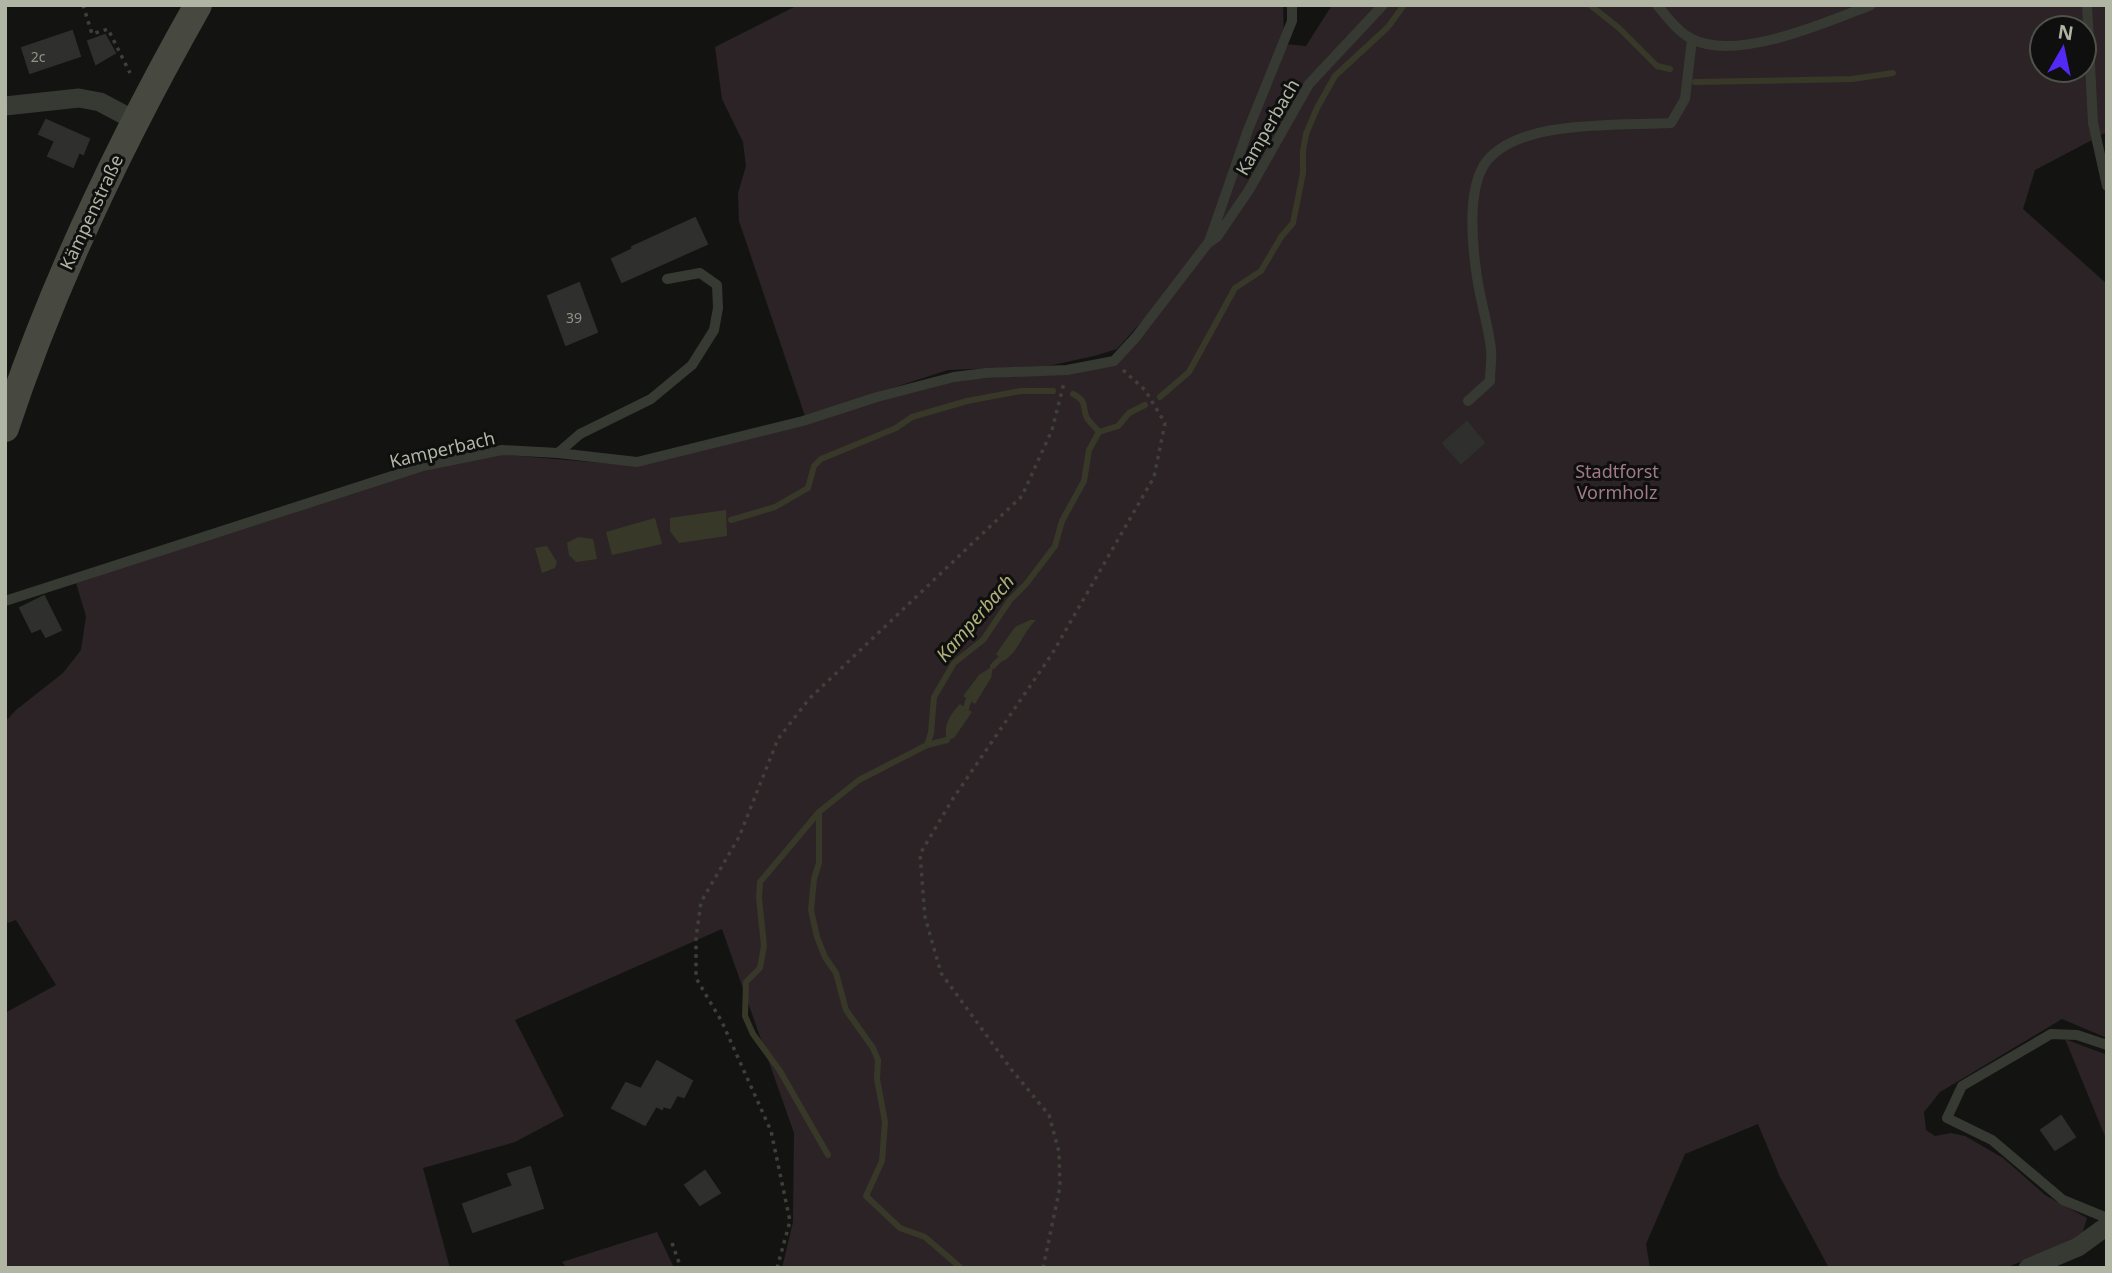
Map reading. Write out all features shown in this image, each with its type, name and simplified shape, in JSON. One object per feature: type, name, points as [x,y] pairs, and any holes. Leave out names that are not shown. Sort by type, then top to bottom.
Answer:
[{"type":"street","name":"Kämpenstraße","points":[[5,428],[49,304],[94,203],[134,120],[198,5]]},
{"type":"street","points":[[5,106],[79,98],[100,102],[134,120]]},
{"type":"street","points":[[2028,1268],[2078,1247],[2107,1226]]},
{"type":"lane","points":[[1208,243],[1248,130],[1292,21],[1292,5]]},
{"type":"lane","name":"Kamperbach","points":[[5,601],[423,466],[502,450],[638,462],[803,421],[877,397],[954,377],[1067,370],[1114,361],[1136,337],[1208,243],[1217,237],[1250,190],[1309,84],[1383,5]]},
{"type":"lane","points":[[1657,5],[1671,22],[1692,39],[1730,47],[1771,40],[1871,5]]},
{"type":"lane","points":[[2087,5],[2093,123],[2107,186]]},
{"type":"lane","points":[[1468,401],[1490,381],[1491,351],[1476,271],[1472,227],[1483,167],[1494,153],[1525,136],[1553,130],[1671,123],[1685,99],[1692,39]]},
{"type":"lane","points":[[558,453],[580,434],[651,399],[692,365],[714,330],[718,308],[717,285],[700,273],[667,279]]},
{"type":"lane","points":[[2107,1045],[2077,1035],[2051,1034],[1962,1086],[1947,1118],[1992,1140],[2063,1200],[2107,1219]]},
{"type":"path","points":[[83,5],[92,34],[108,29],[130,74]]},
{"type":"path","points":[[1043,1268],[1060,1187],[1059,1153],[1049,1115],[1011,1069],[941,973],[925,917],[920,854],[952,800],[1052,654],[1154,477],[1165,423],[1145,390],[1114,361]]},
{"type":"path","points":[[778,1268],[790,1221],[771,1131],[722,1022],[696,978],[696,939],[701,902],[739,838],[778,739],[809,699],[1022,496],[1052,430],[1067,370]]},
{"type":"path","points":[[672,1243],[681,1268]]},
{"type":"green space","name":"Stadtforst Vormholz","points":[[798,5],[1283,5],[1284,44],[1306,46],[1332,5],[1863,5],[1864,11],[1880,5],[2083,5],[2084,14],[2028,14],[2028,84],[2089,84],[2094,139],[2035,170],[2023,209],[2107,284],[2107,1038],[2062,1019],[1940,1092],[1924,1112],[1926,1130],[1935,1136],[1951,1133],[1965,1136],[2003,1158],[2045,1195],[2087,1218],[2081,1238],[2005,1268],[1829,1268],[1780,1177],[1758,1124],[1685,1154],[1646,1244],[1650,1268],[782,1268],[793,1222],[794,1133],[722,929],[515,1020],[564,1116],[515,1142],[423,1168],[450,1268],[5,1268],[5,1013],[56,985],[16,920],[8,923],[5,917],[5,722],[63,673],[81,650],[86,616],[76,583],[384,480],[497,454],[637,466],[953,380],[1071,373],[1118,363],[1143,320],[1117,349],[1094,356],[1048,366],[948,370],[805,416],[739,221],[738,193],[746,166],[743,142],[722,99],[715,47]]},
{"type":"green space","points":[[2091,5],[2107,5],[2107,132],[2099,136],[2095,121],[2094,84],[2098,84],[2098,14],[2091,14]]},
{"type":"green space","points":[[2065,1039],[2107,1055],[2107,1141]]},
{"type":"green space","points":[[657,1232],[674,1268],[567,1268],[562,1262]]},
{"type":"shaded area","points":[[726,510],[727,536],[679,543],[670,531],[670,518]]},
{"type":"shaded area","points":[[655,518],[662,544],[612,555],[606,532]]},
{"type":"shaded area","points":[[578,537],[593,539],[597,559],[576,562],[569,555],[567,543]]},
{"type":"shaded area","points":[[547,546],[557,562],[555,568],[542,573],[535,548]]},
{"type":"shaded area","points":[[1036,620],[1014,652],[1004,661],[996,654],[1015,627]]},
{"type":"shaded area","points":[[993,666],[991,678],[975,704],[963,696],[979,675]]},
{"type":"shaded area","points":[[960,704],[972,712],[954,738],[947,740],[948,720]]},
{"type":"building","points":[[72,31],[80,56],[30,73],[22,48]]},
{"type":"building","points":[[105,35],[115,53],[96,64],[88,41]]},
{"type":"building","points":[[46,120],[89,139],[83,154],[79,152],[73,167],[48,156],[55,141],[39,134]]},
{"type":"building","points":[[695,218],[707,244],[622,282],[612,259]]},
{"type":"building","points":[[579,283],[597,332],[566,345],[548,296]]},
{"type":"building","points":[[1467,422],[1484,443],[1461,463],[1443,443]]},
{"type":"building","points":[[44,596],[61,630],[46,637],[41,628],[32,632],[20,608]]},
{"type":"building","points":[[657,1061],[692,1081],[684,1097],[677,1095],[670,1108],[663,1106],[662,1109],[656,1106],[645,1125],[612,1108],[626,1083],[641,1089]]},
{"type":"building","points":[[2061,1116],[2075,1137],[2055,1150],[2041,1130]]},
{"type":"building","points":[[530,1167],[543,1208],[473,1232],[463,1204],[513,1186],[508,1174]]},
{"type":"building","points":[[705,1171],[720,1193],[700,1205],[685,1185]]},
{"type":"waterway","name":"Kamperbach","points":[[1160,397],[1189,372],[1235,288],[1261,271],[1281,237],[1293,223],[1303,173],[1306,134],[1335,76],[1388,27],[1404,5]]},
{"type":"waterway","points":[[1590,5],[1619,28],[1657,66],[1670,69]]},
{"type":"waterway","points":[[1695,82],[1852,79],[1893,73]]},
{"type":"waterway","points":[[731,520],[775,507],[808,488],[814,466],[821,459],[896,428],[912,417],[967,401],[1021,391],[1053,391]]},
{"type":"waterway","points":[[1073,394],[1081,400],[1087,418],[1099,432]]},
{"type":"waterway","name":"Kamperbach","points":[[961,1268],[925,1237],[900,1228],[866,1196],[882,1161],[885,1122],[877,1079],[878,1060],[873,1048],[846,1010],[836,973],[825,957],[817,937],[811,910],[814,879],[819,863],[819,812],[859,780],[927,745],[931,733],[934,697],[954,663],[983,640],[1010,600],[1055,546],[1062,521],[1084,481],[1089,450],[1099,432],[1118,426],[1129,413],[1145,405]]},
{"type":"waterway","points":[[993,666],[1000,659]]},
{"type":"waterway","points":[[966,708],[969,699]]},
{"type":"waterway","points":[[927,745],[947,740]]},
{"type":"waterway","points":[[819,812],[760,882],[764,946],[760,968],[746,982],[745,1016],[753,1034],[780,1071],[828,1155]]}]
